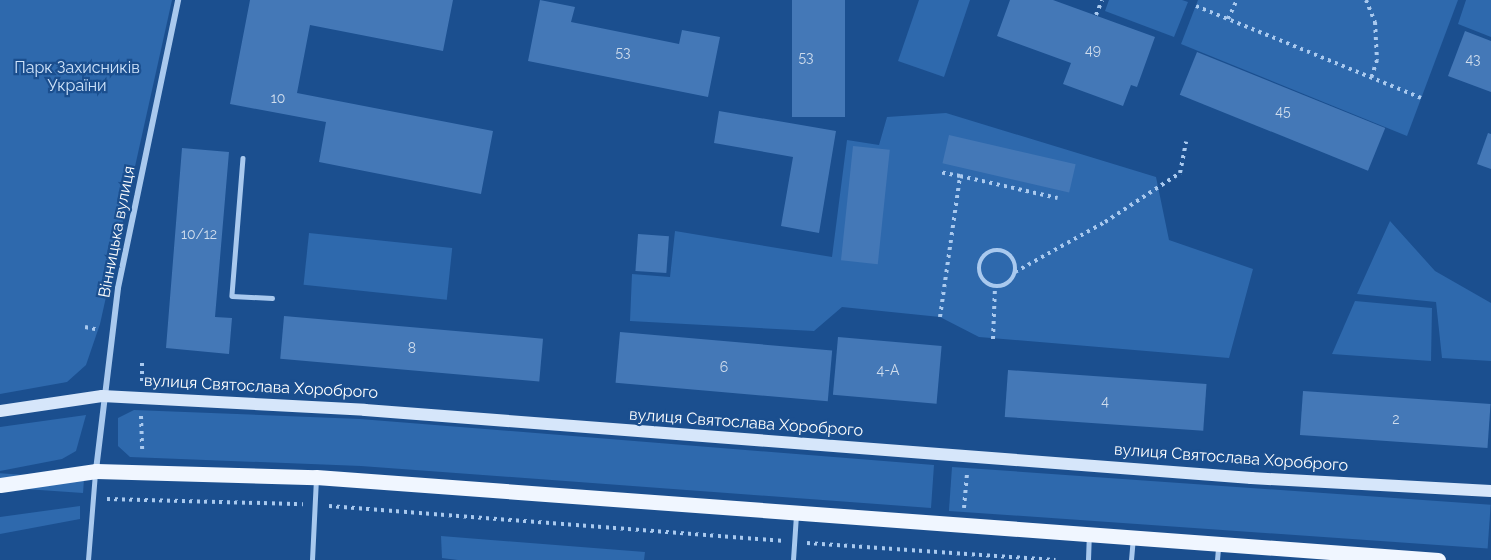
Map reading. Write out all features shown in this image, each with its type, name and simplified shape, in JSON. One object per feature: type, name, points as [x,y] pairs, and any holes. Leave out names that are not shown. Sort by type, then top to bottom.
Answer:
[{"type":"main road","points":[[0,484],[96,471],[316,477],[1438,560]]},
{"type":"street","name":"Вінницька вулиця","points":[[96,471],[102,396],[118,288],[178,0]]},
{"type":"street","name":"вулиця Святослава Хороброго","points":[[0,411],[102,396],[141,398],[365,411],[968,458],[1491,491]]},
{"type":"lane","points":[[243,158],[232,296],[272,298]]},
{"type":"lane","points":[[88,560],[91,499],[96,471]]},
{"type":"lane","points":[[312,560],[316,477]]},
{"type":"lane","points":[[793,560],[796,511]]},
{"type":"lane","points":[[1088,560],[1089,533]]},
{"type":"lane","points":[[1131,560],[1134,536]]},
{"type":"lane","points":[[1217,560],[1218,543]]},
{"type":"path","points":[[1096,15],[1102,0]]},
{"type":"path","points":[[1228,19],[1237,0]]},
{"type":"path","points":[[1366,0],[1375,22],[1377,60],[1371,78]]},
{"type":"path","points":[[1196,6],[1420,98]]},
{"type":"path","points":[[1015,272],[1013,259],[1004,251],[986,253],[979,270],[984,281],[995,286],[1010,281],[1015,272],[1105,222],[1180,173],[1186,142]]},
{"type":"path","points":[[940,172],[1058,198]]},
{"type":"path","points":[[940,317],[960,176]]},
{"type":"path","points":[[993,339],[995,286]]},
{"type":"path","points":[[142,361],[142,499]]},
{"type":"path","points":[[962,523],[968,458]]},
{"type":"path","points":[[91,499],[315,505],[1055,560]]},
{"type":"green space","name":"Парк Захисників України","points":[[0,0],[172,0],[100,324],[86,365],[67,382],[0,394]]},
{"type":"green space","points":[[919,0],[970,0],[944,77],[898,61]]},
{"type":"green space","points":[[1109,0],[1182,0],[1188,2],[1174,37],[1105,11]]},
{"type":"green space","points":[[1198,0],[1458,0],[1407,136],[1181,44]]},
{"type":"green space","points":[[1466,0],[1491,0],[1491,37],[1458,24]]},
{"type":"green space","points":[[946,113],[1156,177],[1169,240],[1253,269],[1229,358],[979,337],[940,317],[842,307],[814,331],[630,321],[632,274],[670,277],[675,231],[832,257],[847,140],[879,145],[887,117]]},
{"type":"green space","points":[[1390,221],[1435,271],[1491,303],[1491,361],[1442,358],[1436,302],[1357,294]]},
{"type":"green space","points":[[309,233],[452,248],[447,300],[304,285]]},
{"type":"green space","points":[[1355,301],[1432,308],[1431,361],[1332,354]]},
{"type":"green space","points":[[134,410],[360,419],[934,465],[931,508],[361,466],[130,457],[118,446],[118,418]]},
{"type":"green space","points":[[86,415],[76,451],[62,459],[0,471],[0,427]]},
{"type":"green space","points":[[952,467],[1491,505],[1488,549],[949,511]]},
{"type":"green space","points":[[0,473],[84,479],[83,493],[0,487]]},
{"type":"green space","points":[[80,506],[80,519],[0,534],[0,517]]},
{"type":"green space","points":[[441,536],[645,552],[644,560],[458,560],[442,558]]},
{"type":"building","points":[[250,0],[453,0],[443,51],[310,25],[297,93],[493,131],[481,194],[319,162],[326,122],[230,104]]},
{"type":"building","points":[[540,0],[575,7],[571,22],[679,44],[682,30],[720,37],[708,97],[528,61]]},
{"type":"building","points":[[792,0],[845,0],[845,117],[792,117]]},
{"type":"building","points":[[1010,0],[1053,0],[1155,37],[1137,87],[1131,85],[1123,106],[1063,84],[1071,63],[997,36]]},
{"type":"building","points":[[1465,31],[1491,41],[1491,92],[1448,76]]},
{"type":"building","points":[[1197,52],[1385,128],[1368,171],[1180,95]]},
{"type":"building","points":[[719,111],[836,131],[819,233],[781,226],[793,157],[714,143]]},
{"type":"building","points":[[1488,133],[1491,134],[1491,169],[1477,164]]},
{"type":"building","points":[[949,135],[1076,164],[1069,193],[942,163]]},
{"type":"building","points":[[853,146],[890,150],[878,264],[841,260]]},
{"type":"building","points":[[182,148],[229,152],[215,317],[232,318],[229,354],[166,348]]},
{"type":"building","points":[[638,234],[669,236],[666,273],[635,271]]},
{"type":"building","points":[[284,316],[543,339],[539,381],[280,359]]},
{"type":"building","points":[[620,332],[832,351],[828,401],[616,383]]},
{"type":"building","points":[[838,337],[942,346],[937,404],[833,395]]},
{"type":"building","points":[[1008,370],[1207,384],[1203,431],[1005,417]]},
{"type":"building","points":[[1303,391],[1491,404],[1487,448],[1300,435]]}]
